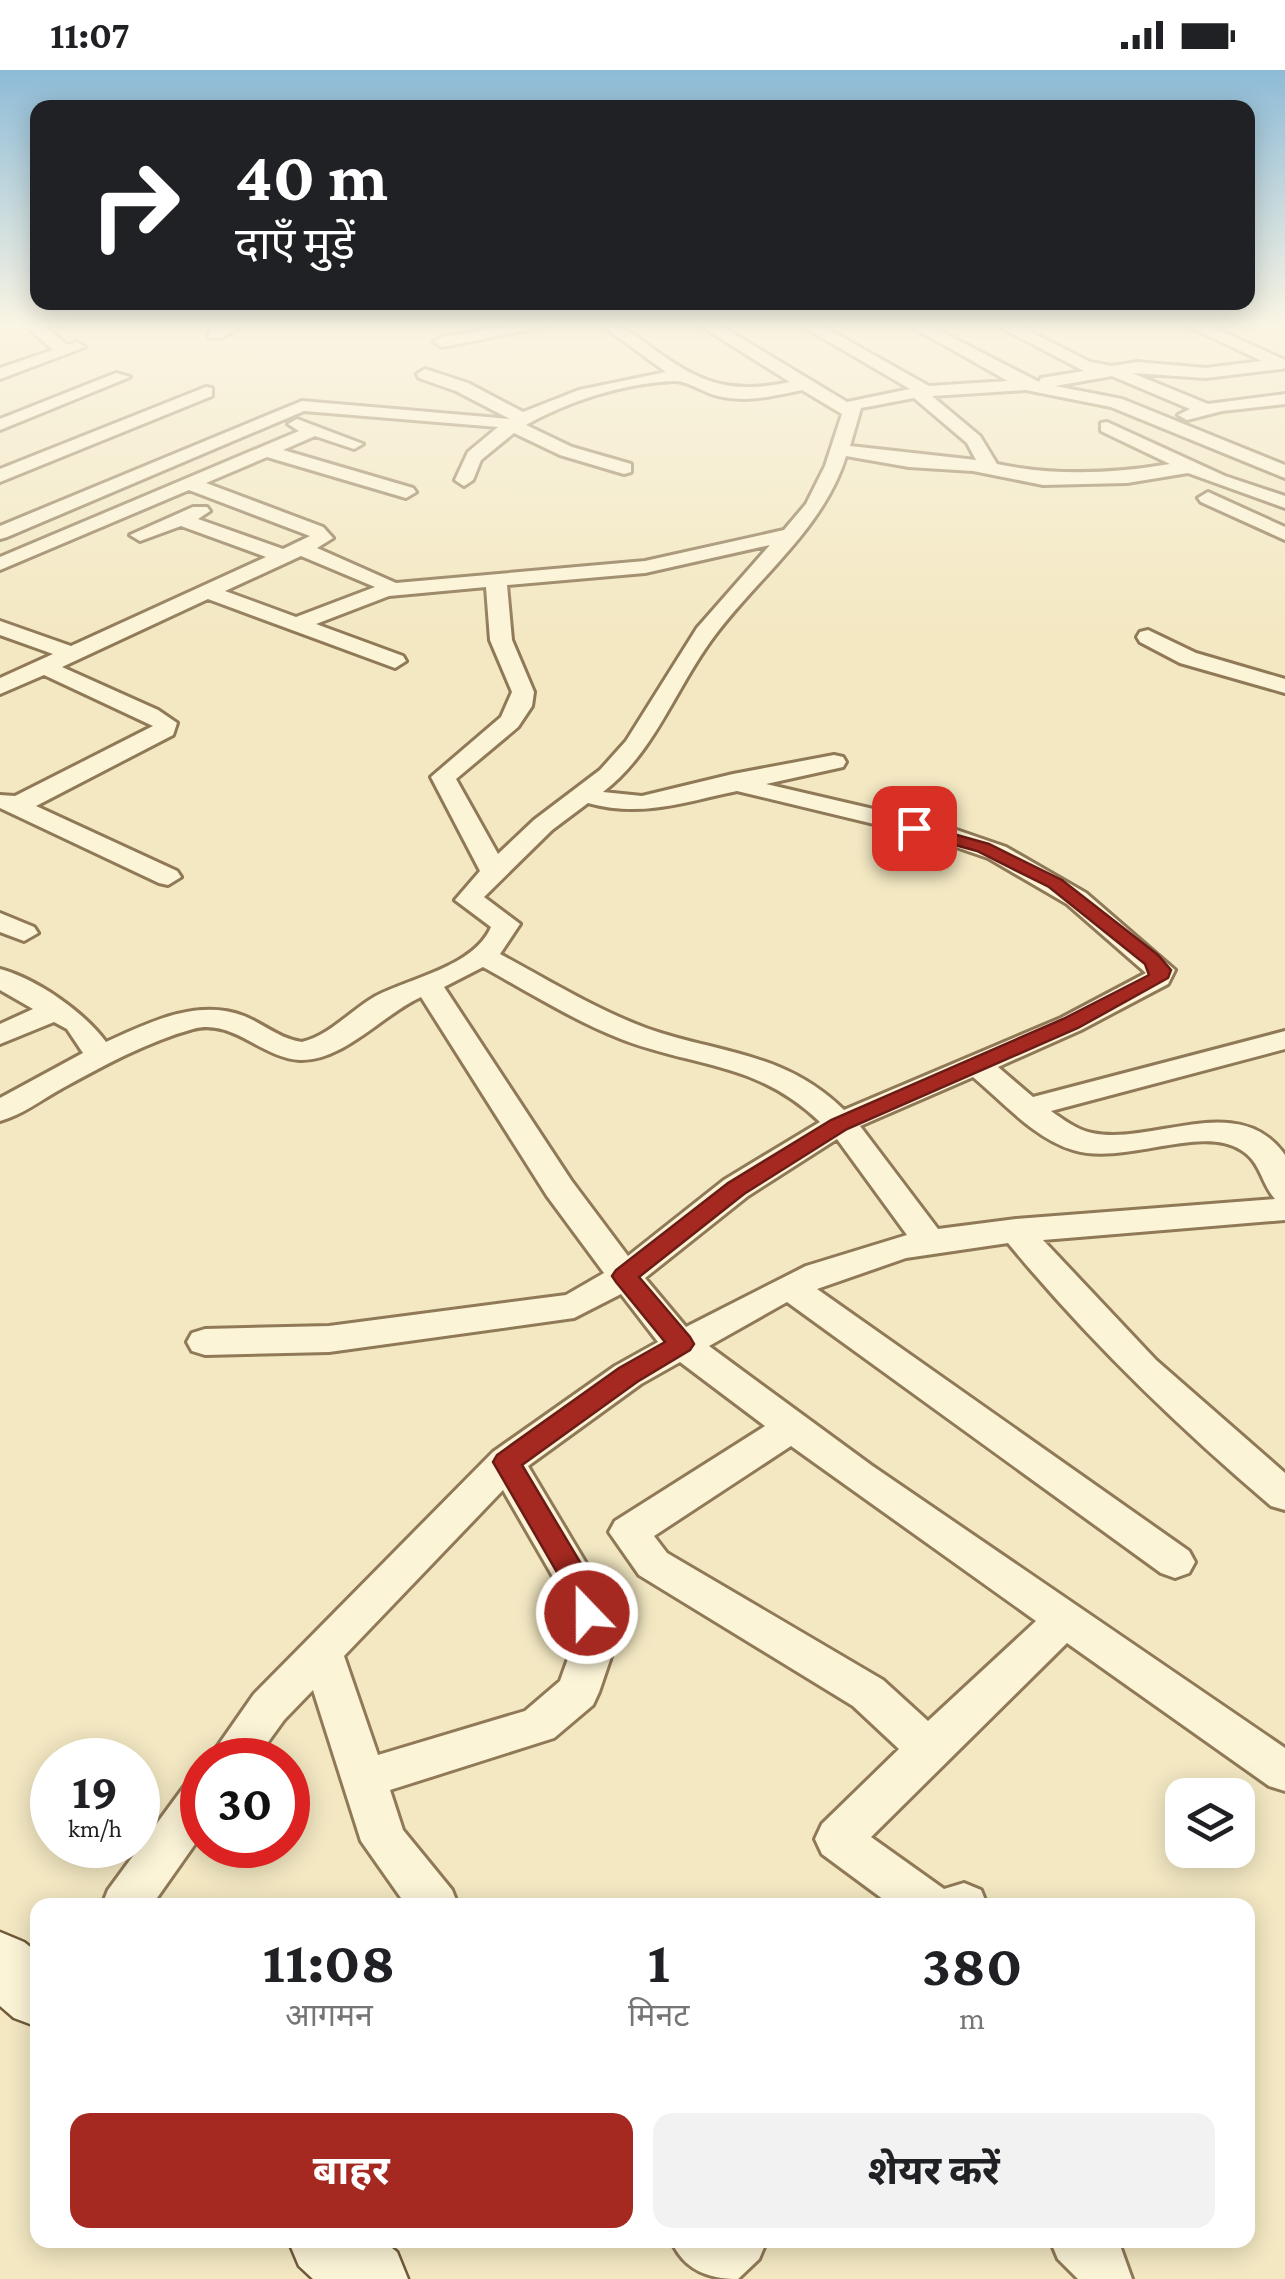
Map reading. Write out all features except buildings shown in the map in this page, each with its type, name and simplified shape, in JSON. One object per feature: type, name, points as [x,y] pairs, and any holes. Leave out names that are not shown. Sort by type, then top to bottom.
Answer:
[{"type":"street","points":[[1,474],[113,429]]},
{"type":"street","points":[[0,532],[245,429]]},
{"type":"street","points":[[464,480],[464,471],[476,453],[506,429]]},
{"type":"street","points":[[530,429],[566,450],[624,468]]},
{"type":"street","points":[[0,1110],[100,1055],[206,1017],[242,1024],[286,1047],[311,1050],[386,1003],[481,955],[505,932],[506,924],[469,900],[543,825],[609,775],[636,744],[673,678],[705,633],[815,506],[846,429]]},
{"type":"street","points":[[962,429],[974,440],[989,467]]},
{"type":"street","points":[[1110,429],[1218,480],[1285,502]]},
{"type":"street","points":[[1178,429],[1281,468]]},
{"type":"street","points":[[0,564],[315,430],[354,444]]},
{"type":"street","points":[[840,450],[909,462],[989,467],[1042,479],[1127,478],[1188,467]]},
{"type":"street","points":[[267,451],[406,492]]},
{"type":"street","points":[[1,474],[78,500]]},
{"type":"street","points":[[1218,480],[1192,490],[1285,534]]},
{"type":"street","points":[[0,687],[323,538],[322,534],[190,484]]},
{"type":"street","points":[[140,535],[228,500]]},
{"type":"street","points":[[181,518],[380,578],[386,583],[386,590]]},
{"type":"street","points":[[300,624],[386,590],[645,567],[788,536]]},
{"type":"street","points":[[494,872],[443,778],[449,768],[510,722],[520,706],[523,692],[502,640],[496,578]]},
{"type":"street","points":[[205,592],[395,661]]},
{"type":"street","points":[[0,628],[70,652]]},
{"type":"street","points":[[1148,637],[1188,658],[1285,686]]},
{"type":"street","points":[[8,802],[166,730],[165,723],[150,715],[42,666]]},
{"type":"street","points":[[584,794],[629,806],[834,762]]},
{"type":"street","points":[[205,1342],[329,1339],[574,1306],[624,1276],[736,1188],[839,1124],[1146,988],[1158,978],[1161,970],[1056,884],[1026,866],[983,848],[766,793],[734,781]]},
{"type":"street","points":[[8,802],[168,877]]},
{"type":"street","points":[[481,955],[632,1032],[740,1060],[773,1073],[860,1142],[929,1242]]},
{"type":"street","points":[[0,978],[58,1009],[76,1023],[100,1055]]},
{"type":"street","points":[[427,984],[450,1014],[538,1156],[624,1276],[681,1344],[792,1427],[1285,1772]]},
{"type":"street","points":[[0,1035],[58,1009]]},
{"type":"street","points":[[1031,1107],[1285,1040]]},
{"type":"street","points":[[976,1064],[1078,1141],[1092,1144],[1198,1134],[1247,1140],[1272,1160],[1285,1191]]},
{"type":"street","points":[[246,1738],[269,1707],[506,1462],[628,1375],[790,1287],[902,1247],[929,1242],[1016,1230],[1285,1209]]},
{"type":"street","points":[[1016,1230],[1060,1285],[1134,1363],[1285,1495]]},
{"type":"street","points":[[790,1287],[1174,1562]]},
{"type":"street","points":[[792,1427],[629,1532],[653,1564],[868,1693],[928,1749]]},
{"type":"street","points":[[364,1779],[539,1726],[578,1692],[595,1642],[579,1585],[506,1462]]},
{"type":"street","points":[[919,1898],[838,1838],[1065,1620]]},
{"type":"street","points":[[322,1652],[384,1841],[429,1898]]},
{"type":"street","points":[[129,1898],[180,1828]]},
{"type":"street","points":[[0,1964],[30,1988]]},
{"type":"street","points":[[334,2248],[370,2279]]},
{"type":"street","points":[[712,2248],[726,2256],[733,2248]]},
{"type":"street","points":[[1087,2248],[1099,2258],[1105,2279]]},
{"type":"route","points":[[587,1613],[579,1585],[506,1462],[628,1375],[681,1344],[624,1276],[736,1188],[839,1124],[1070,1024],[1146,988],[1158,978],[1161,970],[1152,960],[1056,884],[983,848],[914,828]]}]
